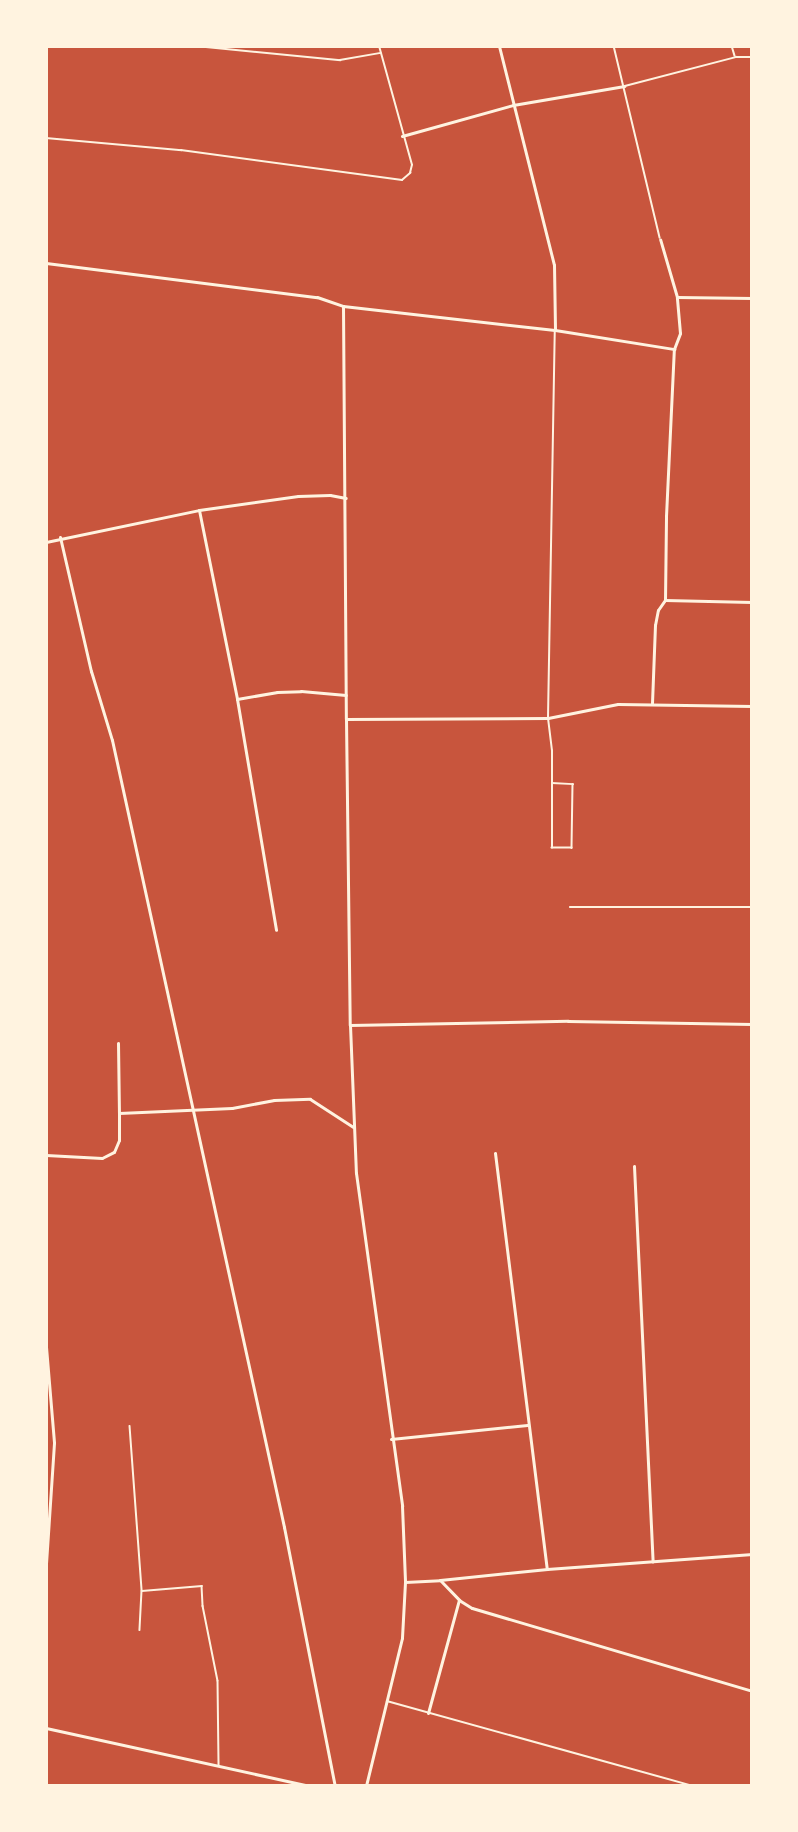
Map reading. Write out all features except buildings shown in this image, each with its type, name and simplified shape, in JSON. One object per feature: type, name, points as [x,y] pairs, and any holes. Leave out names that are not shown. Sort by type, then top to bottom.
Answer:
[{"type":"street","points":[[499,46],[554,265],[555,330]]},
{"type":"street","points":[[402,136],[513,105],[624,86]]},
{"type":"street","points":[[652,703],[658,610],[665,600],[666,516],[674,349],[680,333],[677,297],[660,239]]},
{"type":"street","points":[[46,262],[317,297],[343,306],[555,330],[674,349]]},
{"type":"street","points":[[677,297],[752,298]]},
{"type":"street","points":[[343,306],[346,498],[345,719],[350,1025],[356,1173],[402,1506],[405,1582],[402,1638],[366,1785]]},
{"type":"street","points":[[46,542],[60,537],[199,510],[298,496],[330,495],[346,498]]},
{"type":"street","points":[[199,510],[237,699],[276,930]]},
{"type":"street","points":[[60,537],[91,671],[112,740],[281,1515],[335,1785]]},
{"type":"street","points":[[665,600],[752,602]]},
{"type":"street","points":[[237,699],[285,692],[346,695]]},
{"type":"street","points":[[345,719],[548,718],[618,704],[752,706]]},
{"type":"street","points":[[350,1025],[568,1021],[752,1024]]},
{"type":"street","points":[[46,1155],[102,1158],[114,1152],[119,1140],[118,1043]]},
{"type":"street","points":[[119,1113],[232,1108],[274,1100],[310,1099],[354,1127]]},
{"type":"street","points":[[495,1153],[547,1569]]},
{"type":"street","points":[[634,1166],[653,1562]]},
{"type":"street","points":[[46,1347],[54,1443],[46,1564]]},
{"type":"street","points":[[392,1439],[528,1424]]},
{"type":"street","points":[[405,1582],[752,1554]]},
{"type":"street","points":[[440,1580],[459,1600],[472,1608],[752,1691]]},
{"type":"street","points":[[428,1713],[459,1600]]},
{"type":"street","points":[[46,1728],[310,1785]]},
{"type":"lane","points":[[196,46],[340,60],[381,53]]},
{"type":"lane","points":[[46,138],[181,150],[402,180],[410,173],[412,165],[402,136],[379,46]]},
{"type":"lane","points":[[614,46],[660,239]]},
{"type":"lane","points":[[732,46],[736,57]]},
{"type":"lane","points":[[624,86],[736,57],[752,57]]},
{"type":"lane","points":[[552,783],[573,784],[572,848],[552,848],[552,783],[552,751],[548,718],[555,330]]},
{"type":"lane","points":[[570,907],[752,907]]},
{"type":"lane","points":[[130,1426],[142,1591],[140,1630]]},
{"type":"lane","points":[[142,1591],[202,1586],[203,1606],[218,1681],[219,1766]]},
{"type":"lane","points":[[386,1701],[693,1785]]}]
